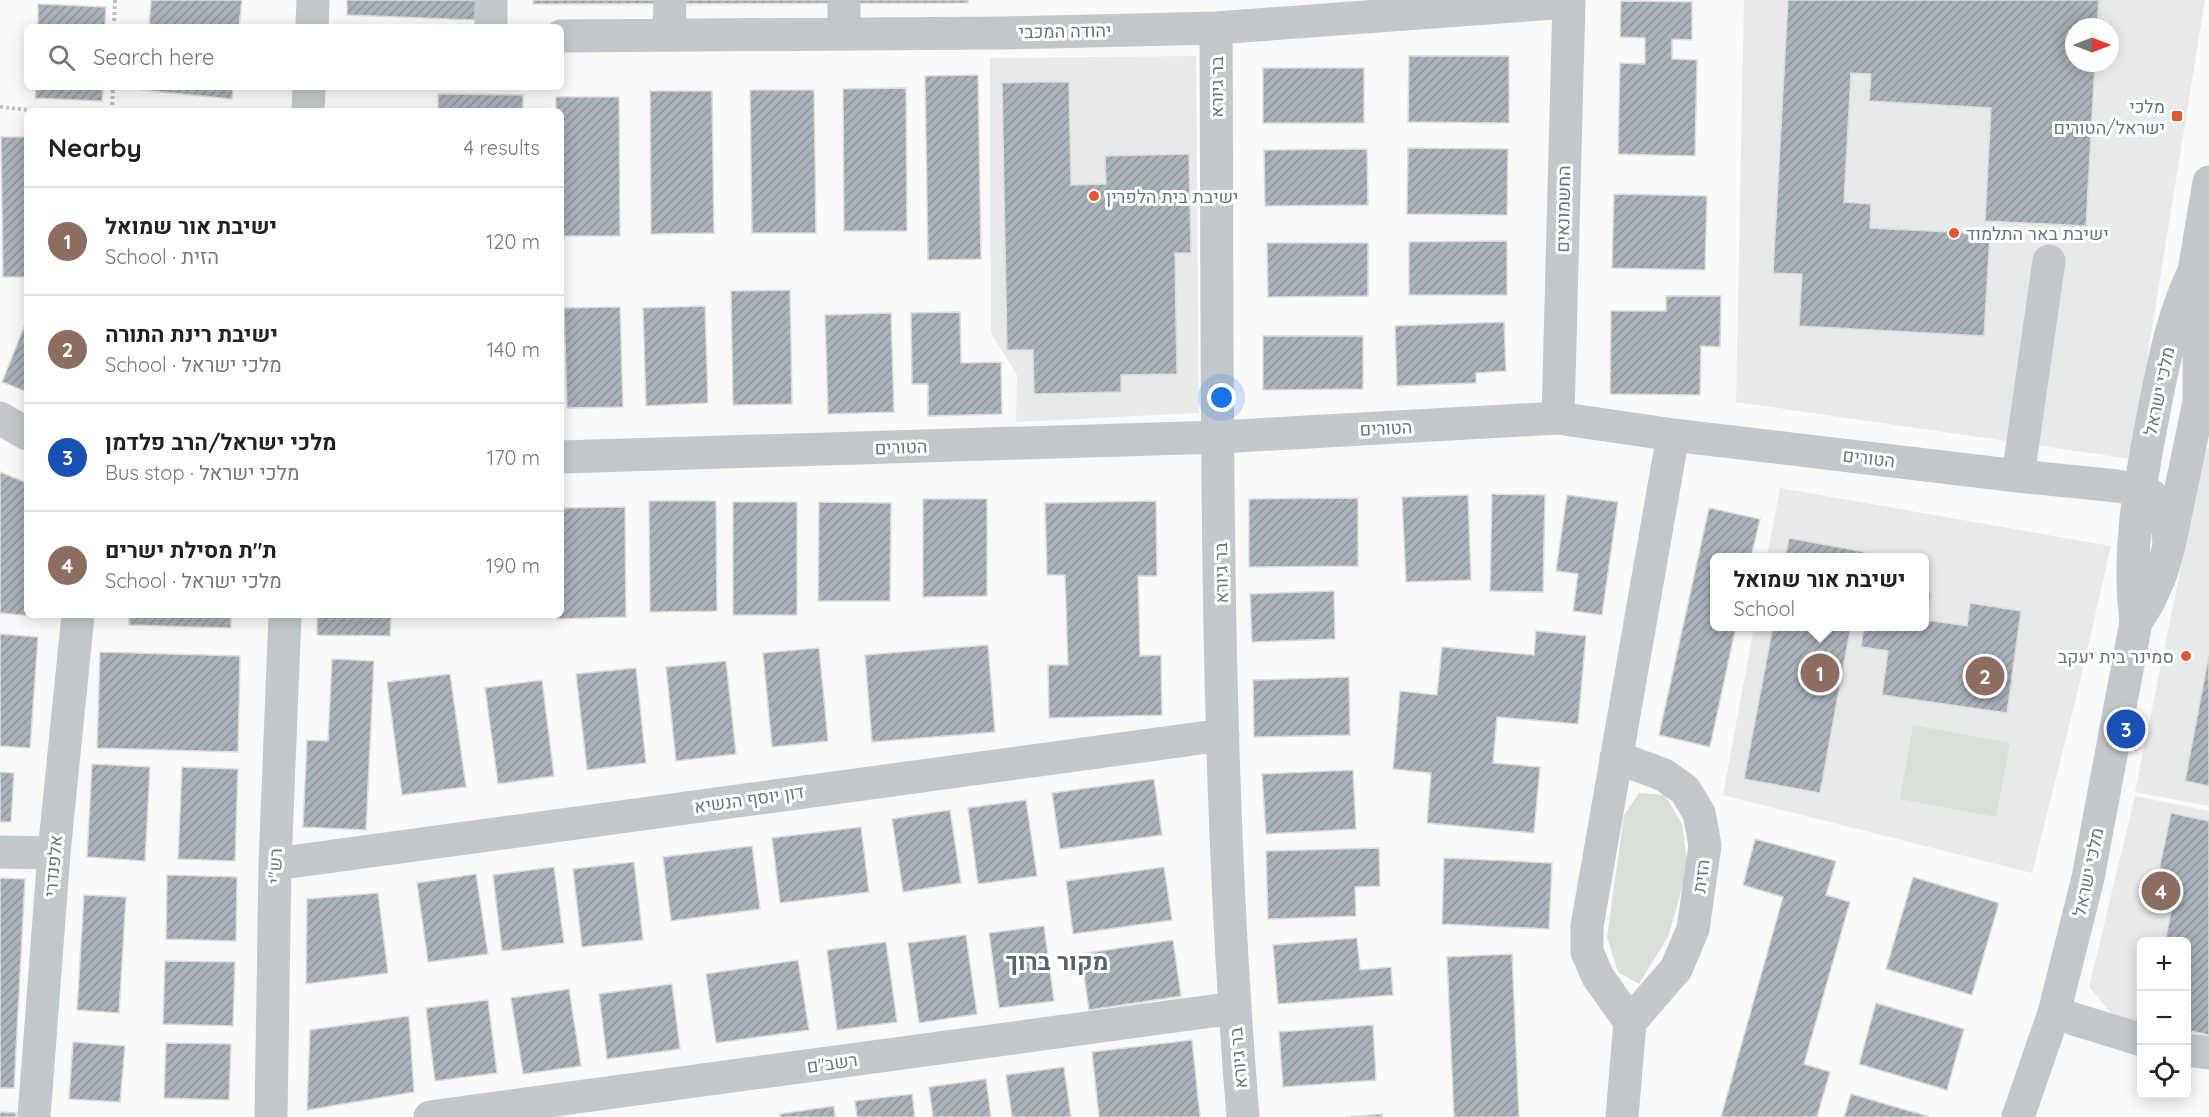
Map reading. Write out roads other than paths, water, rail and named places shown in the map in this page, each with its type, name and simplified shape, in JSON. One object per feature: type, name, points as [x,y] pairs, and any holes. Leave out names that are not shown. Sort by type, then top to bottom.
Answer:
[{"type":"street","points":[[312,24],[314,0]]},
{"type":"street","points":[[491,0],[491,24]]},
{"type":"street","points":[[669,35],[670,0]]},
{"type":"street","points":[[844,0],[844,34]]},
{"type":"street","name":"יהודה המכבי","points":[[564,36],[1216,28],[1569,1]]},
{"type":"street","name":"החשמונאים","points":[[1558,418],[1569,1]]},
{"type":"street","name":"בר גיורא","points":[[1216,28],[1223,735],[1234,1008],[1243,1117]]},
{"type":"street","points":[[308,108],[309,90]]},
{"type":"street","name":"מלכי ישראל","points":[[2136,622],[2149,601],[2161,574],[2204,403],[2194,272],[2209,182]]},
{"type":"street","points":[[2018,476],[2049,261]]},
{"type":"street","name":"מלכי ישראל","points":[[2018,1117],[2054,1013],[2088,878],[2136,622],[2131,557],[2139,490],[2164,358],[2183,295],[2194,272]]},
{"type":"street","points":[[2164,358],[2165,369],[2172,386],[2186,396],[2204,403]]},
{"type":"street","points":[[0,418],[24,432]]},
{"type":"street","name":"הטורים","points":[[564,457],[1219,437],[1558,418],[1673,435],[2139,490]]},
{"type":"street","points":[[1622,1117],[1630,1022],[1598,977],[1587,951],[1587,926],[1673,435]]},
{"type":"street","points":[[2139,490],[2152,496],[2162,512],[2168,531],[2169,546]]},
{"type":"street","name":"אלפנדרי","points":[[34,1117],[54,853],[78,618]]},
{"type":"street","name":"רש\"י","points":[[271,1117],[275,864],[285,618]]},
{"type":"street","name":"דון יוסף הנשיא","points":[[275,864],[1223,735]]},
{"type":"street","name":"הזית","points":[[1616,757],[1664,775],[1685,790],[1699,813],[1705,845],[1694,929],[1676,969],[1630,1022]]},
{"type":"street","points":[[0,852],[54,853]]},
{"type":"street","name":"רשב\"ם","points":[[430,1117],[1234,1008]]},
{"type":"street","points":[[2054,1013],[2137,1038]]},
{"type":"street","points":[[2191,1051],[2209,1053]]},
{"type":"place","name":"מלכי ישראל/הטורים","points":[[2177,116]]},
{"type":"place","name":"ישיבת בית הלפרין","points":[[1094,196]]},
{"type":"place","name":"ישיבת באר התלמוד","points":[[1954,233]]},
{"type":"place","name":"סמינר בית יעקב","points":[[2186,656]]},
{"type":"place","name":"ישיבת אור שמואל","points":[[1820,673]]},
{"type":"place","name":"ישיבת רינת התורה","points":[[1985,676]]},
{"type":"place","name":"מלכי ישראל/הרב פלדמן","points":[[2126,729]]},
{"type":"place","name":"ת\"ת מסילת ישרים","points":[[2161,891]]},
{"type":"district","name":"מקור ברוך","points":[[1057,961]]}]
